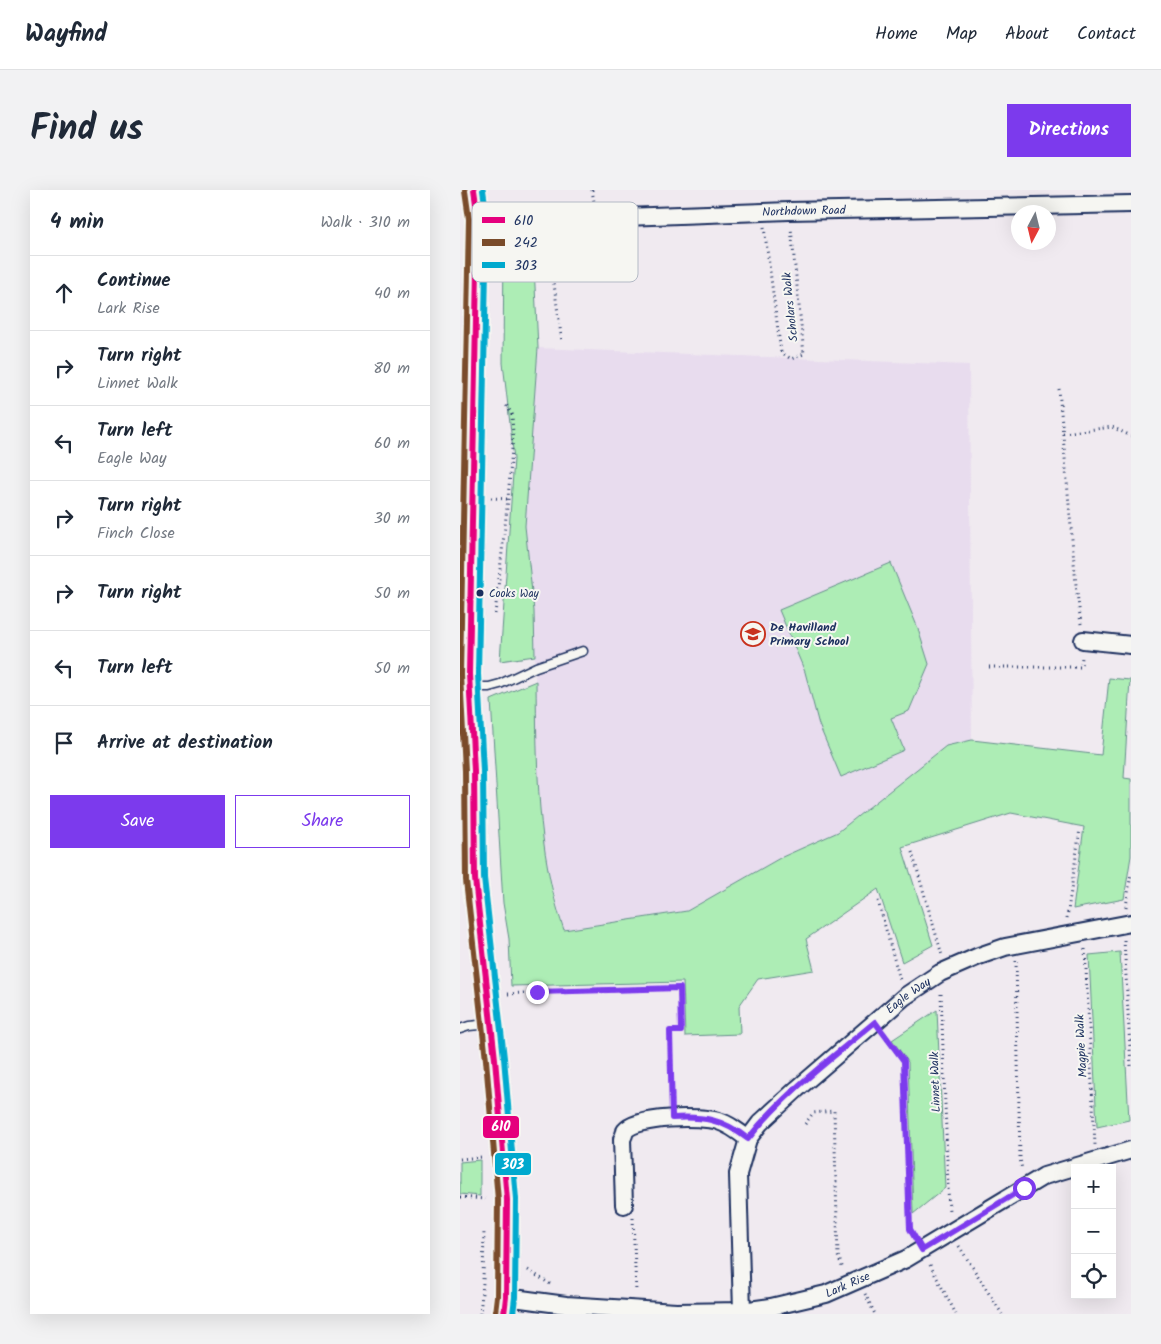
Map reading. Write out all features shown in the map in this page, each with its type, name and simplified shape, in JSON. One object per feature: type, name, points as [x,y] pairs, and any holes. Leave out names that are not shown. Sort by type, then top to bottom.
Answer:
[{"type":"street","name":"Northdown Road","points":[[638,215],[1131,204]]},
{"type":"street","points":[[474,282],[467,407],[466,678],[474,771],[476,879],[507,1200],[505,1306]]},
{"type":"street","points":[[1083,640],[1131,645]]},
{"type":"street","name":"Eagle Way","points":[[742,1311],[738,1174],[748,1139],[760,1123],[796,1089],[904,997],[943,972],[979,956],[1015,945],[1127,924]]},
{"type":"street","points":[[624,1205],[622,1138],[625,1131],[634,1125],[672,1118],[695,1117],[719,1121],[748,1139]]},
{"type":"street","name":"Lark Rise","points":[[505,1306],[566,1305],[676,1312],[742,1311],[771,1307],[826,1294],[906,1259],[1044,1176],[1131,1150]]},
{"type":"lane","points":[[466,678],[490,687],[536,666],[582,651]]},
{"type":"lane","points":[[460,1029],[491,1023]]},
{"type":"path","name":"Scholars Walk","points":[[761,212],[781,352],[791,359],[804,354],[789,211]]},
{"type":"path","points":[[554,282],[562,342]]},
{"type":"path","points":[[989,667],[1081,667],[1083,640],[1076,585],[1059,390]]},
{"type":"path","points":[[495,614],[508,499],[513,428],[512,414],[505,403]]},
{"type":"path","points":[[1063,433],[1112,427],[1131,436]]},
{"type":"path","points":[[491,498],[508,499]]},
{"type":"path","points":[[1064,936],[1080,830]]},
{"type":"path","name":"Linnet Walk","points":[[912,852],[943,972],[948,1189]]},
{"type":"path","points":[[1131,873],[1127,924],[1131,1066]]},
{"type":"path","points":[[878,902],[904,997]]},
{"type":"path","name":"Magpie Walk","points":[[1084,932],[1096,1160]]},
{"type":"path","points":[[1015,945],[1020,1158],[1024,1188]]},
{"type":"path","points":[[488,996],[537,992],[680,988],[681,1031],[670,1031],[672,1118]]},
{"type":"path","points":[[875,1022],[904,1061],[910,1229],[956,1314]]},
{"type":"path","points":[[805,1124],[813,1112],[834,1111],[838,1256],[848,1284]]},
{"type":"path","points":[[460,1159],[483,1157],[483,1165]]},
{"type":"path","points":[[484,1191],[485,1208]]},
{"type":"path","points":[[460,1197],[485,1199]]},
{"type":"path","points":[[624,1205],[633,1211],[636,1297]]},
{"type":"path","points":[[480,1314],[484,1227]]},
{"type":"path","points":[[950,1233],[1002,1314]]},
{"type":"shaded area","name":"De Havilland Primary School","points":[[538,348],[969,365],[972,740],[946,746],[838,832],[780,858],[687,911],[564,930],[544,855],[537,775],[534,611],[525,526]]},
{"type":"green space","points":[[504,282],[535,282],[538,348],[525,526],[534,611],[535,656],[500,661],[514,459],[503,363]]},
{"type":"green space","points":[[891,563],[917,626],[929,664],[909,711],[891,718],[904,750],[841,777],[819,725],[805,672],[779,610]]},
{"type":"green space","points":[[1109,678],[1130,680],[1124,778],[1131,779],[1131,856],[1124,899],[1073,909],[1084,827],[1011,813],[902,847],[933,945],[902,962],[878,889],[806,939],[814,970],[758,979],[739,1006],[740,1034],[685,1036],[683,982],[511,986],[509,939],[503,903],[491,700],[536,681],[538,776],[543,838],[555,900],[564,930],[687,911],[780,858],[838,832],[946,746],[972,740],[1101,755]]},
{"type":"green space","points":[[1120,952],[1129,1120],[1097,1127],[1089,955]]},
{"type":"green space","points":[[937,1010],[945,1188],[913,1214],[908,1062],[892,1040]]},
{"type":"green space","points":[[480,1160],[480,1196],[460,1194],[460,1162]]},
{"type":"transit line","name":"610","points":[[474,190],[476,202]]},
{"type":"transit line","name":"303","points":[[483,190],[485,202]]},
{"type":"transit line","name":"242","points":[[465,191],[469,219],[460,674],[465,771],[466,880],[486,1060],[498,1200],[497,1296],[495,1313]]},
{"type":"transit line","name":"610","points":[[477,282],[469,674],[474,771],[475,879],[495,1059],[507,1200],[506,1297],[504,1314]]},
{"type":"transit line","name":"303","points":[[486,282],[478,674],[483,771],[484,878],[504,1058],[516,1199],[515,1297],[513,1314]]},
{"type":"place","name":"Cooks Way","points":[[480,593]]},
{"type":"place","name":"De Havilland Primary School","points":[[753,634]]},
{"type":"route","points":[[537,992],[680,988],[681,1031],[670,1031],[672,1118],[695,1117],[719,1121],[748,1139],[760,1123],[796,1089],[875,1022],[904,1061],[910,1229],[922,1250],[1024,1188]]}]
